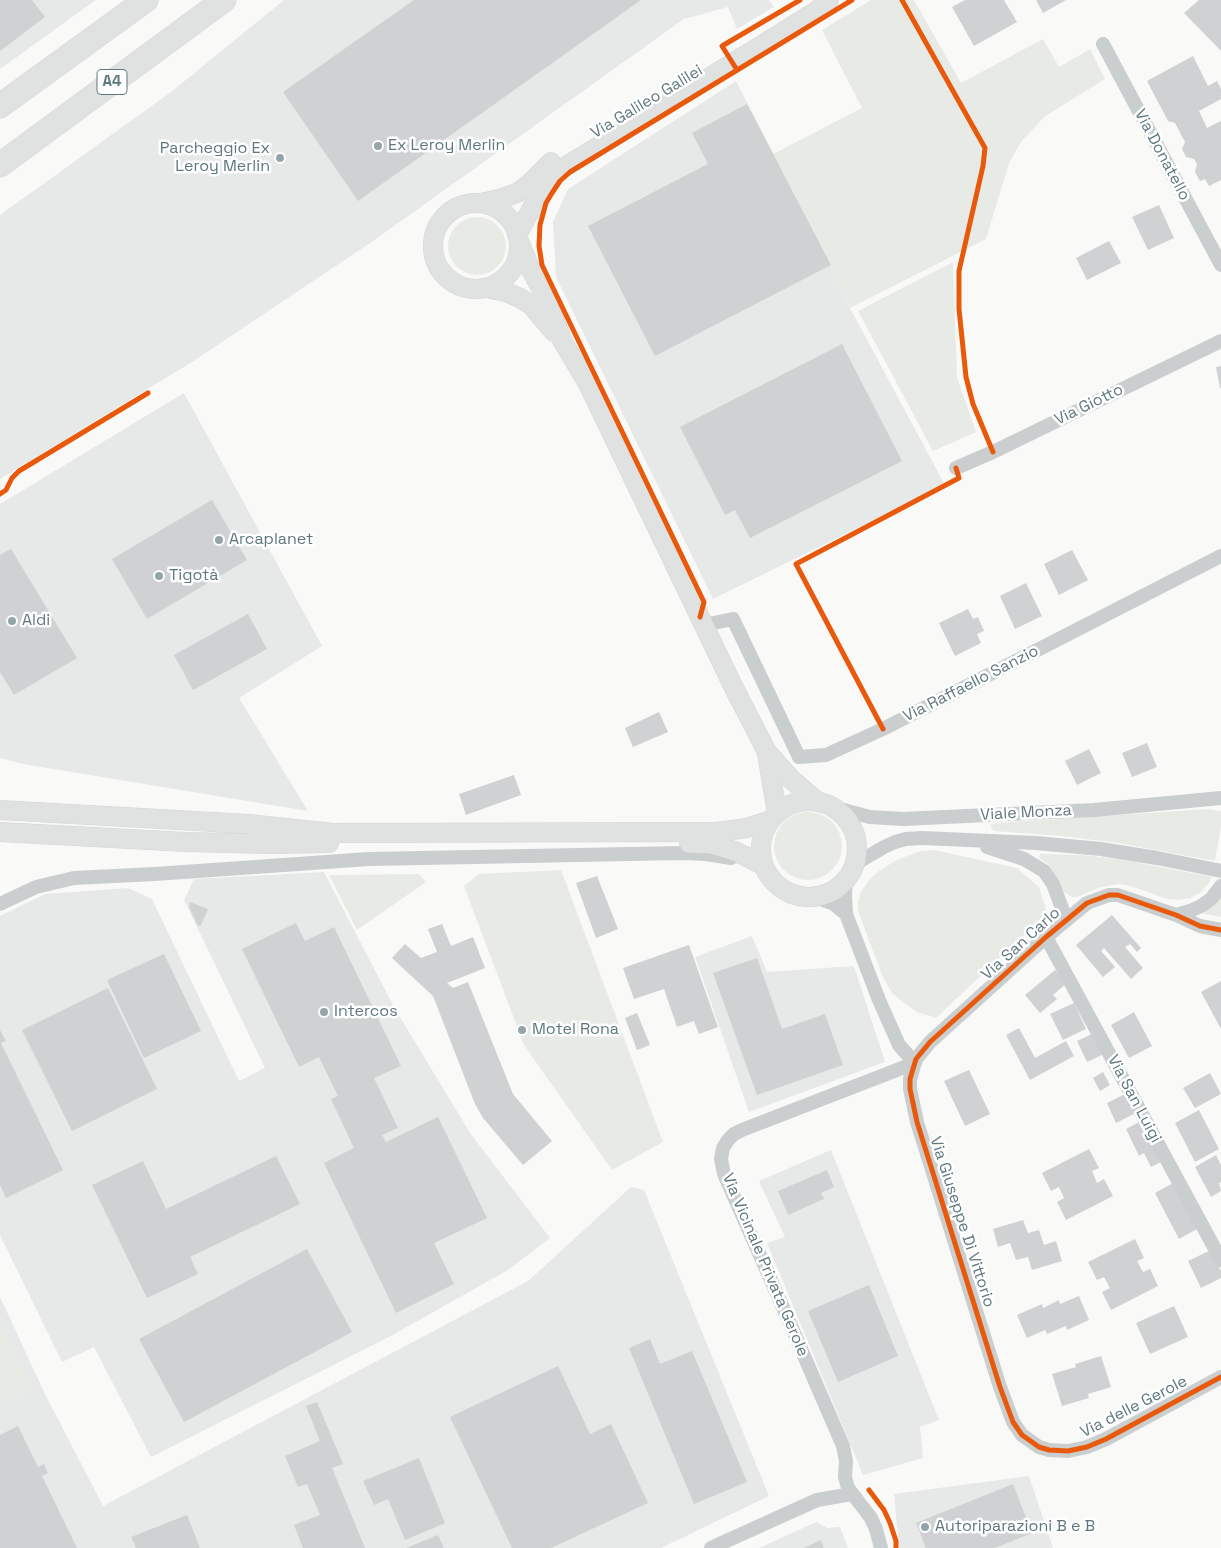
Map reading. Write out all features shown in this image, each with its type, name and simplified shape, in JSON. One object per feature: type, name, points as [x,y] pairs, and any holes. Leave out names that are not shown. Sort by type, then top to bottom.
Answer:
[{"type":"highway","name":"A4","points":[[0,165],[224,0]]},
{"type":"highway","points":[[0,100],[139,5]]},
{"type":"highway","points":[[0,106],[139,5]]},
{"type":"street","name":"Via Galileo Galilei","points":[[481,203],[517,193],[530,184],[548,165],[569,149],[815,0]]},
{"type":"street","name":"Via Galileo Galilei","points":[[518,238],[544,186],[560,170],[815,12],[829,0]]},
{"type":"street","name":"Via Donatello","points":[[1103,44],[1221,265]]},
{"type":"street","points":[[518,238],[519,254],[508,276],[498,284],[486,288],[476,290],[456,285],[438,269],[433,256],[432,243],[435,230],[448,212],[458,206],[469,203],[481,203],[495,207],[506,215],[515,227],[530,268],[563,342],[588,384],[733,686],[767,752],[792,780],[844,816],[854,830],[857,847],[845,895],[846,914],[879,1000],[899,1045],[915,1063]]},
{"type":"street","points":[[486,288],[506,292],[530,305],[563,342]]},
{"type":"street","name":"Via Giotto","points":[[956,468],[993,452],[1221,341]]},
{"type":"street","name":"Via Raffaello Sanzio","points":[[704,625],[733,620],[799,757],[826,755],[883,729],[1221,556]]},
{"type":"street","points":[[767,752],[774,816],[765,829],[762,840],[761,852],[765,869],[774,882],[787,892],[797,896],[814,897],[834,904],[846,914]]},
{"type":"street","name":"Viale Monza","points":[[825,804],[870,817],[903,819],[1094,810],[1221,798]]},
{"type":"street","points":[[0,810],[248,824],[333,833],[718,832],[747,828],[774,816],[786,807],[796,803],[808,801],[825,804]]},
{"type":"street","points":[[0,832],[186,842],[271,844],[701,843],[726,848],[765,869]]},
{"type":"street","name":"Viale Monza","points":[[851,872],[884,847],[915,838],[1101,849],[1221,871]]},
{"type":"street","points":[[962,840],[1013,854],[1038,867],[1053,884],[1066,920]]},
{"type":"street","points":[[0,904],[36,888],[67,878],[155,874],[369,859],[682,853],[718,855],[765,869]]},
{"type":"street","points":[[814,897],[834,890],[851,872]]},
{"type":"street","points":[[1176,915],[1190,912],[1201,906],[1211,899],[1221,886]]},
{"type":"street","name":"Via San Carlo","points":[[915,1063],[930,1042],[1046,937],[1087,904],[1103,896],[1114,894],[1130,898],[1200,926],[1221,930]]},
{"type":"street","name":"Via San Luigi","points":[[1046,937],[1221,1260]]},
{"type":"street","name":"Via Giuseppe Di Vittorio","points":[[915,1063],[910,1078],[910,1089],[917,1122],[1000,1387]]},
{"type":"street","name":"Via Vicinale Privata Gerole","points":[[852,1494],[845,1477],[846,1461],[843,1446],[790,1321],[724,1174],[721,1158],[723,1148],[728,1140],[742,1130],[915,1063]]},
{"type":"street","name":"Via delle Gerole","points":[[1000,1387],[1013,1422],[1022,1436],[1039,1447],[1068,1451],[1087,1447],[1106,1439],[1221,1376]]},
{"type":"street","points":[[711,1548],[817,1500],[852,1494],[871,1518],[881,1548]]},
{"type":"shaded area","points":[[0,0],[96,0],[0,69]]},
{"type":"shaded area","points":[[284,0],[769,0],[774,7],[737,29],[728,7],[684,19],[376,239],[192,362],[0,479],[0,215],[171,92]]},
{"type":"shaded area","points":[[871,0],[914,0],[961,83],[1043,39],[1059,67],[1090,49],[1105,79],[1044,117],[1021,142],[1009,163],[986,239],[850,308],[831,265],[773,154],[862,108],[822,30]]},
{"type":"shaded area","points":[[736,81],[831,265],[850,308],[945,485],[713,599],[556,277],[553,222],[568,189]]},
{"type":"shaded area","points":[[477,217],[493,222],[501,230],[506,246],[501,262],[493,270],[477,275],[461,270],[453,262],[448,246],[453,230],[461,222]]},
{"type":"shaded area","points":[[953,262],[957,377],[976,432],[933,451],[858,311]]},
{"type":"shaded area","points":[[184,393],[322,646],[239,698],[308,811],[23,764],[0,758],[0,504]]},
{"type":"shaded area","points":[[1208,809],[1221,811],[1221,826],[1215,861],[1118,843],[994,831],[991,827],[991,825],[996,823]]},
{"type":"shaded area","points":[[808,812],[821,815],[832,822],[839,833],[842,846],[839,859],[832,870],[821,877],[808,880],[795,877],[784,870],[777,859],[774,846],[777,833],[784,822],[795,815]]},
{"type":"shaded area","points":[[934,850],[1017,868],[1039,887],[1047,913],[936,1018],[917,1012],[892,993],[882,975],[858,911],[858,901],[861,892],[869,880],[879,871],[907,856],[921,851]]},
{"type":"shaded area","points":[[1040,854],[1082,855],[1119,859],[1212,877],[1200,893],[1190,898],[1179,900],[1167,899],[1131,886],[1118,884],[1101,887],[1077,897],[1072,897],[1064,892],[1048,864],[1039,858]]},
{"type":"shaded area","points":[[561,870],[663,1142],[612,1170],[524,1045],[464,886],[479,874]]},
{"type":"shaded area","points":[[324,872],[394,1007],[470,1133],[550,1238],[508,1270],[389,1337],[151,1457],[94,1347],[62,1362],[0,1235],[0,916],[45,894],[128,888],[152,899],[239,1081],[265,1068],[184,900],[194,879]]},
{"type":"shaded area","points":[[419,874],[426,882],[357,930],[329,875]]},
{"type":"shaded area","points":[[1221,892],[1221,917],[1201,913]]},
{"type":"shaded area","points":[[752,936],[767,972],[854,966],[885,1062],[749,1112],[695,957]]},
{"type":"shaded area","points":[[831,1150],[939,1420],[920,1427],[923,1458],[863,1475],[767,1243],[785,1237],[759,1181]]},
{"type":"shaded area","points":[[631,1187],[644,1190],[769,1496],[661,1548],[0,1548],[0,1297],[45,1394],[103,1506],[528,1281]]},
{"type":"shaded area","points":[[0,1319],[32,1389],[0,1404]]},
{"type":"shaded area","points":[[1029,1476],[1053,1548],[899,1548],[894,1494]]},
{"type":"shaded area","points":[[816,1522],[827,1528],[840,1527],[848,1548],[759,1548]]},
{"type":"building","points":[[0,0],[32,0],[45,17],[0,51]]},
{"type":"building","name":"Ex Leroy Merlin","points":[[414,0],[641,0],[358,201],[283,92]]},
{"type":"building","points":[[965,0],[1004,0],[1017,22],[974,46],[952,7]]},
{"type":"building","points":[[1036,0],[1066,0],[1043,13]]},
{"type":"building","points":[[1199,0],[1221,0],[1221,51],[1184,13]]},
{"type":"building","points":[[1193,56],[1208,86],[1217,81],[1221,89],[1221,99],[1199,111],[1207,128],[1221,121],[1221,180],[1209,186],[1205,179],[1200,181],[1195,172],[1197,164],[1194,159],[1186,157],[1182,149],[1185,142],[1175,123],[1168,121],[1147,81]]},
{"type":"building","points":[[747,104],[831,265],[655,356],[588,226],[708,164],[692,133]]},
{"type":"building","points":[[1159,205],[1174,238],[1148,250],[1132,217]]},
{"type":"building","points":[[1109,241],[1121,263],[1087,280],[1076,258]]},
{"type":"building","points":[[842,344],[902,461],[750,538],[735,510],[725,515],[680,427]]},
{"type":"building","points":[[1221,366],[1221,388],[1220,388],[1216,367]]},
{"type":"building","points":[[212,500],[247,560],[147,619],[112,559]]},
{"type":"building","points":[[11,549],[77,658],[14,695],[0,672],[0,555]]},
{"type":"building","points":[[1072,550],[1088,580],[1059,595],[1044,564]]},
{"type":"building","points":[[1026,583],[1042,616],[1015,629],[1000,596]]},
{"type":"building","points":[[968,609],[973,619],[978,617],[984,631],[977,634],[981,643],[955,656],[939,623]]},
{"type":"building","points":[[248,614],[267,649],[193,690],[174,655]]},
{"type":"building","points":[[659,712],[668,732],[633,747],[625,728]]},
{"type":"building","points":[[1147,743],[1157,767],[1132,777],[1122,753]]},
{"type":"building","points":[[1089,749],[1101,773],[1077,785],[1065,761]]},
{"type":"building","points":[[514,775],[521,795],[466,815],[459,794]]},
{"type":"building","points":[[597,876],[618,929],[596,938],[576,883]]},
{"type":"building","points":[[190,902],[208,909],[201,925],[198,926],[189,907]]},
{"type":"building","points":[[1112,915],[1141,948],[1137,952],[1130,944],[1125,947],[1143,968],[1131,979],[1104,948],[1101,951],[1115,967],[1103,977],[1076,945]]},
{"type":"building","points":[[296,923],[305,941],[334,927],[401,1066],[374,1078],[398,1128],[382,1135],[386,1142],[438,1117],[487,1218],[434,1243],[454,1284],[396,1313],[324,1163],[354,1148],[331,1099],[338,1096],[319,1057],[299,1067],[242,949]]},
{"type":"building","points":[[442,924],[451,946],[473,937],[485,968],[447,983],[453,988],[468,982],[513,1094],[552,1141],[523,1165],[483,1118],[475,1104],[433,996],[392,958],[405,944],[421,958],[437,952],[428,929]]},
{"type":"building","points":[[689,945],[718,1027],[699,1034],[694,1021],[677,1027],[664,989],[634,999],[623,968]]},
{"type":"building","points":[[164,954],[201,1031],[144,1058],[107,980]]},
{"type":"building","points":[[757,958],[782,1029],[825,1014],[843,1065],[757,1095],[713,973]]},
{"type":"building","points":[[1055,970],[1067,983],[1053,995],[1057,999],[1040,1013],[1025,995]]},
{"type":"building","points":[[1221,981],[1221,1029],[1201,992]]},
{"type":"building","points":[[108,988],[157,1089],[72,1131],[22,1030]]},
{"type":"building","points":[[1074,1003],[1086,1029],[1063,1040],[1050,1014]]},
{"type":"building","points":[[1134,1012],[1152,1046],[1129,1058],[1111,1025]]},
{"type":"building","points":[[637,1013],[650,1045],[637,1050],[625,1018]]},
{"type":"building","points":[[1019,1028],[1035,1058],[1066,1041],[1074,1056],[1030,1080],[1006,1035]]},
{"type":"building","points":[[0,1030],[6,1041],[1,1043],[63,1170],[6,1198],[0,1185]]},
{"type":"building","points":[[1094,1033],[1104,1054],[1087,1062],[1077,1041]]},
{"type":"building","points":[[969,1070],[990,1114],[965,1126],[944,1081]]},
{"type":"building","points":[[1103,1072],[1110,1085],[1100,1091],[1093,1078]]},
{"type":"building","points":[[1210,1073],[1221,1094],[1195,1108],[1183,1088]]},
{"type":"building","points":[[1125,1094],[1134,1114],[1116,1123],[1107,1103]]},
{"type":"building","points":[[1199,1110],[1219,1149],[1195,1162],[1175,1123]]},
{"type":"building","points":[[1143,1120],[1163,1161],[1151,1167],[1144,1153],[1139,1156],[1126,1129]]},
{"type":"building","points":[[1089,1149],[1099,1168],[1092,1171],[1097,1183],[1104,1179],[1113,1196],[1066,1220],[1057,1202],[1064,1198],[1059,1187],[1051,1191],[1042,1173]]},
{"type":"building","points":[[1216,1155],[1221,1165],[1221,1182],[1219,1183],[1221,1191],[1211,1197],[1195,1167]]},
{"type":"building","points":[[276,1156],[300,1204],[190,1257],[198,1274],[147,1298],[92,1185],[143,1161],[166,1209]]},
{"type":"building","points":[[827,1170],[834,1187],[821,1193],[824,1199],[788,1215],[778,1191]]},
{"type":"building","points":[[1175,1182],[1199,1228],[1179,1239],[1155,1193]]},
{"type":"building","points":[[1023,1220],[1028,1233],[1039,1230],[1044,1245],[1056,1241],[1062,1261],[1032,1270],[1028,1257],[1016,1260],[1010,1243],[998,1247],[993,1229]]},
{"type":"building","points":[[1135,1239],[1144,1258],[1137,1261],[1143,1272],[1150,1269],[1158,1286],[1111,1310],[1102,1292],[1110,1288],[1104,1277],[1097,1280],[1088,1262]]},
{"type":"building","points":[[307,1249],[352,1332],[184,1422],[139,1339]]},
{"type":"building","points":[[1211,1250],[1221,1271],[1221,1278],[1201,1288],[1188,1261]]},
{"type":"building","points":[[869,1285],[898,1356],[838,1382],[808,1311]]},
{"type":"building","points":[[1079,1296],[1089,1320],[1067,1330],[1066,1326],[1047,1334],[1045,1330],[1027,1338],[1017,1315],[1042,1304],[1043,1308],[1059,1300],[1060,1304]]},
{"type":"building","points":[[1174,1306],[1188,1337],[1150,1354],[1136,1323]]},
{"type":"building","points":[[650,1339],[660,1364],[692,1351],[747,1482],[694,1504],[629,1348]]},
{"type":"building","points":[[1101,1356],[1111,1387],[1088,1394],[1089,1398],[1062,1406],[1052,1374],[1076,1367],[1075,1364]]},
{"type":"building","points":[[558,1366],[590,1434],[611,1424],[648,1503],[551,1548],[512,1548],[450,1417]]},
{"type":"building","points":[[317,1402],[343,1464],[332,1468],[365,1548],[303,1548],[294,1525],[320,1515],[307,1484],[298,1487],[285,1456],[320,1441],[306,1406]]},
{"type":"building","points":[[18,1426],[38,1467],[44,1464],[48,1473],[42,1476],[77,1548],[0,1548],[0,1435]]},
{"type":"building","points":[[419,1458],[445,1523],[405,1540],[388,1499],[374,1505],[363,1481]]},
{"type":"building","points":[[1013,1484],[1032,1533],[995,1548],[926,1548],[916,1523]]},
{"type":"building","points":[[187,1515],[200,1548],[136,1548],[131,1537]]},
{"type":"building","points":[[438,1535],[444,1548],[406,1548]]},
{"type":"building","points":[[821,1540],[824,1548],[804,1548]]},
{"type":"cycle path","points":[[737,70],[722,46],[800,0]]},
{"type":"cycle path","points":[[700,617],[704,602],[542,265],[539,246],[540,225],[546,203],[560,181],[570,172],[852,0]]},
{"type":"cycle path","points":[[902,0],[985,148],[983,166],[959,271],[959,309],[966,377],[973,404],[993,452]]},
{"type":"cycle path","points":[[0,494],[6,490],[12,478],[19,471],[148,393]]},
{"type":"cycle path","points":[[883,729],[796,564],[959,478],[956,468]]},
{"type":"cycle path","points":[[1221,930],[1200,926],[1176,915],[1118,895],[1109,895],[1087,903],[1046,937],[930,1042],[916,1059],[910,1079],[910,1089],[917,1122],[1000,1387],[1013,1422],[1022,1435],[1039,1447],[1049,1450],[1068,1451],[1087,1447],[1106,1439],[1221,1377]]},
{"type":"cycle path","points":[[869,1490],[884,1510],[896,1541],[896,1548]]},
{"type":"place","name":"Ex Leroy Merlin","points":[[378,146]]},
{"type":"place","name":"Parcheggio Ex Leroy Merlin","points":[[280,158]]},
{"type":"place","name":"Arcaplanet","points":[[219,540]]},
{"type":"place","name":"Tigotà","points":[[159,576]]},
{"type":"place","name":"Aldi","points":[[12,621]]},
{"type":"place","name":"Intercos","points":[[324,1012]]},
{"type":"place","name":"Motel Rona","points":[[522,1030]]},
{"type":"place","name":"Autoriparazioni B e B","points":[[925,1527]]}]
